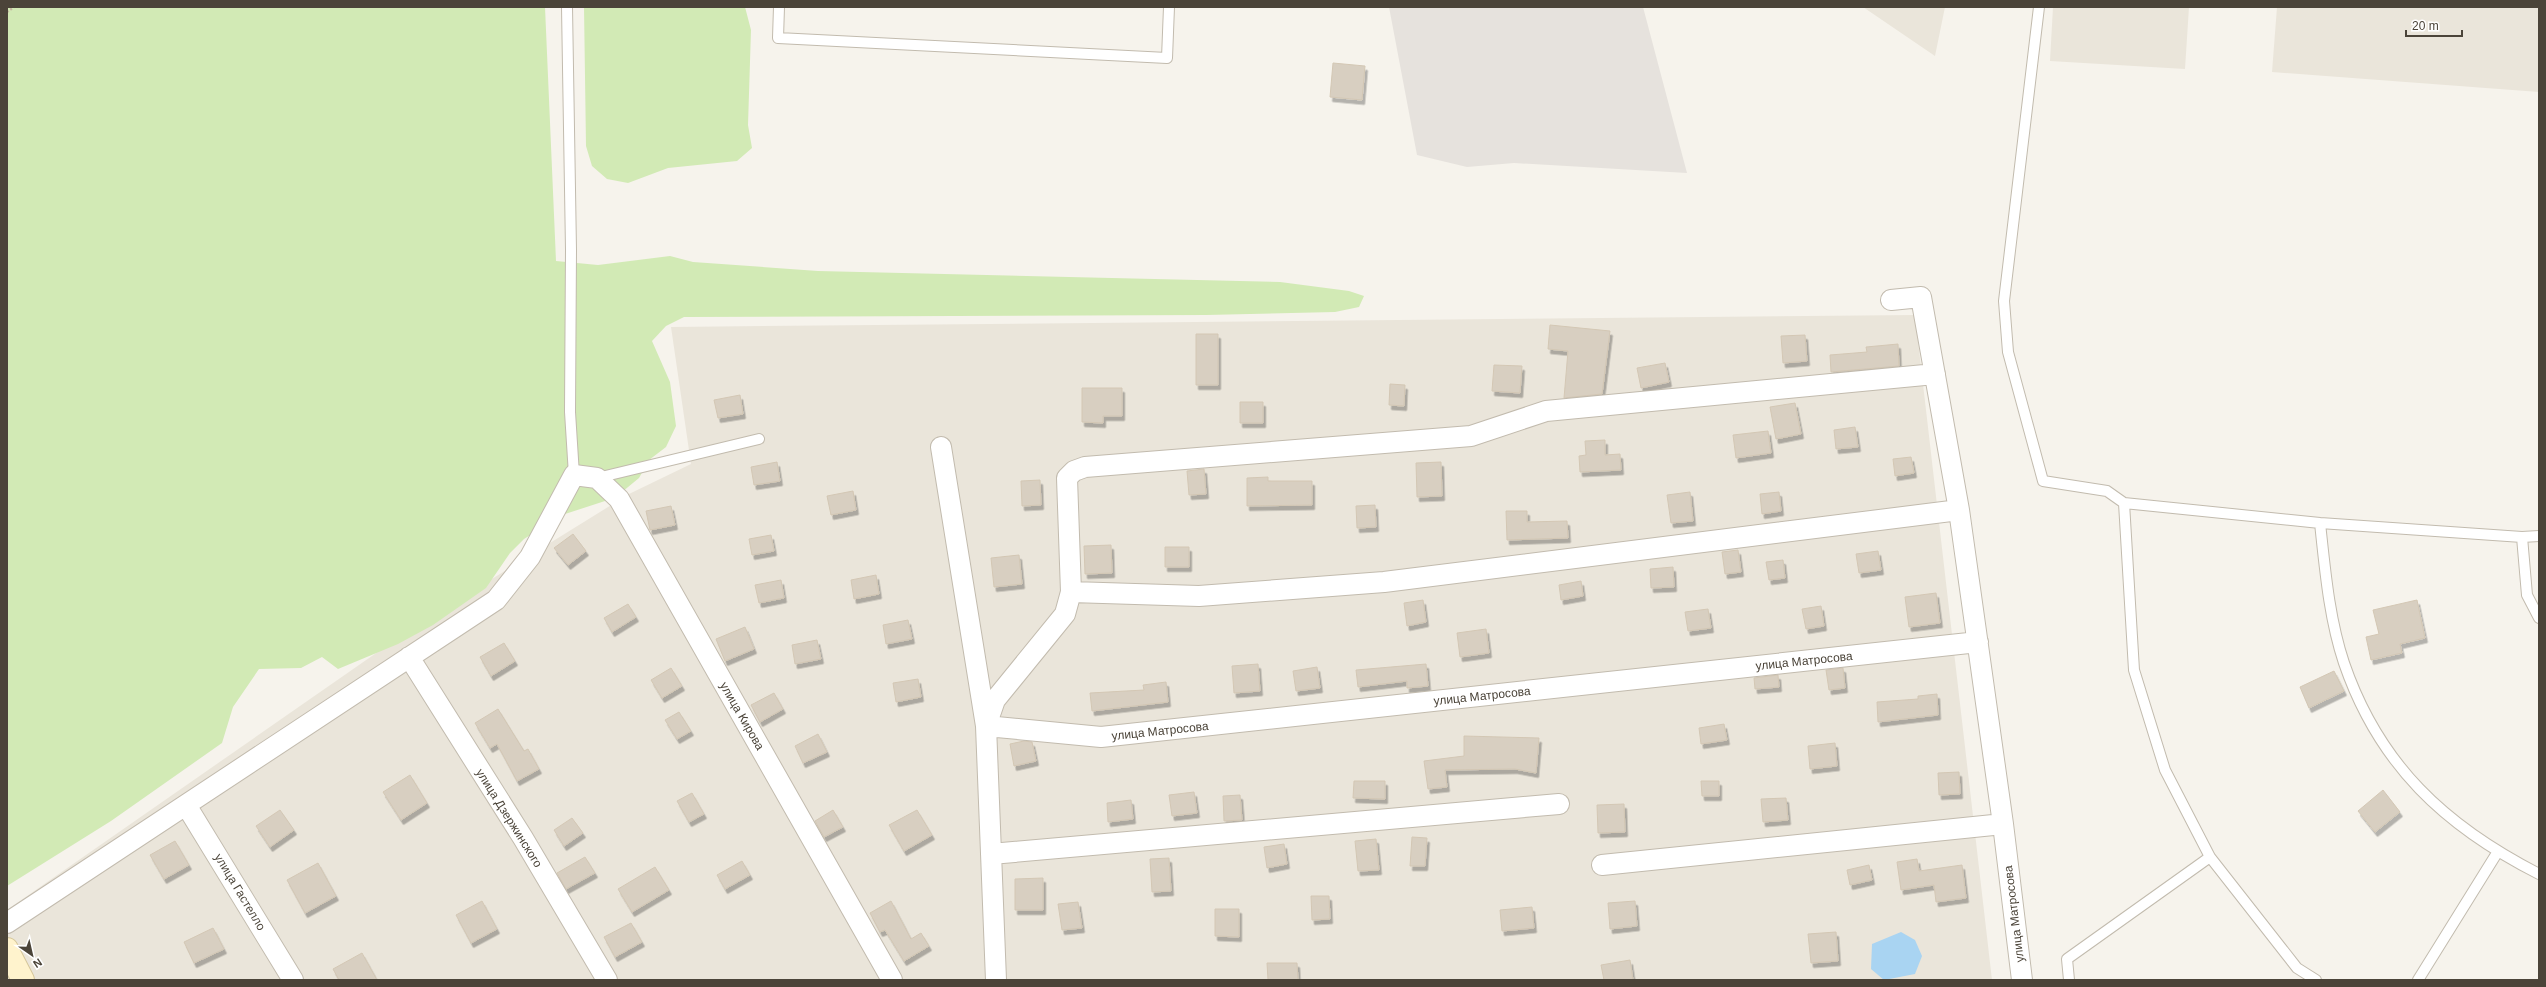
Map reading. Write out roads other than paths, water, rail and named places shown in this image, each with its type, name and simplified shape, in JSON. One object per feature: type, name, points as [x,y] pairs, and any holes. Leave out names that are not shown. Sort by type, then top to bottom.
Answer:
[{"type":"street","name":"улица Матросова","points":[[1891,300],[1922,297],[1959,510],[2003,824],[2022,980]]},
{"type":"street","points":[[986,726],[995,700],[1065,614],[1071,592],[1067,478],[1074,471],[1085,467],[1471,436],[1546,411],[1935,374]]},
{"type":"street","points":[[941,447],[986,726],[996,980]]},
{"type":"street","points":[[7,923],[496,600],[530,557],[574,475],[598,478]]},
{"type":"street","name":"улица Кирова","points":[[598,478],[619,499],[892,980]]},
{"type":"street","points":[[1071,592],[1200,596],[1384,582],[1959,510]]},
{"type":"street","name":"улица Матросова","points":[[986,726],[1102,737],[1978,642]]},
{"type":"street","name":"улица Дзержинского","points":[[409,657],[523,838],[607,980]]},
{"type":"street","points":[[991,854],[1560,804]]},
{"type":"street","name":"улица Гастелло","points":[[186,805],[293,980]]},
{"type":"street","points":[[1602,864],[2003,824]]},
{"type":"street","points":[[7,949],[23,980]]},
{"type":"lane","points":[[566,7],[571,250],[570,412],[574,475]]},
{"type":"lane","points":[[779,7],[778,38],[1167,58],[1169,7]]},
{"type":"lane","points":[[2039,7],[2004,301],[2008,352],[2043,481],[2107,491],[2124,503],[2320,523],[2522,537],[2539,536]]},
{"type":"lane","points":[[598,478],[759,439]]},
{"type":"lane","points":[[2124,503],[2134,670],[2165,770],[2210,857],[2297,968],[2316,980]]},
{"type":"lane","points":[[2320,523],[2331,611],[2344,662],[2366,716],[2402,770],[2442,812],[2498,853],[2539,874]]},
{"type":"lane","points":[[2522,537],[2527,595],[2539,618]]},
{"type":"lane","points":[[2418,980],[2498,853]]},
{"type":"lane","points":[[2069,980],[2067,959],[2210,857]]},
{"type":"water","points":[[1901,932],[1915,940],[1922,956],[1915,974],[1884,980],[1871,969],[1872,944]]}]
